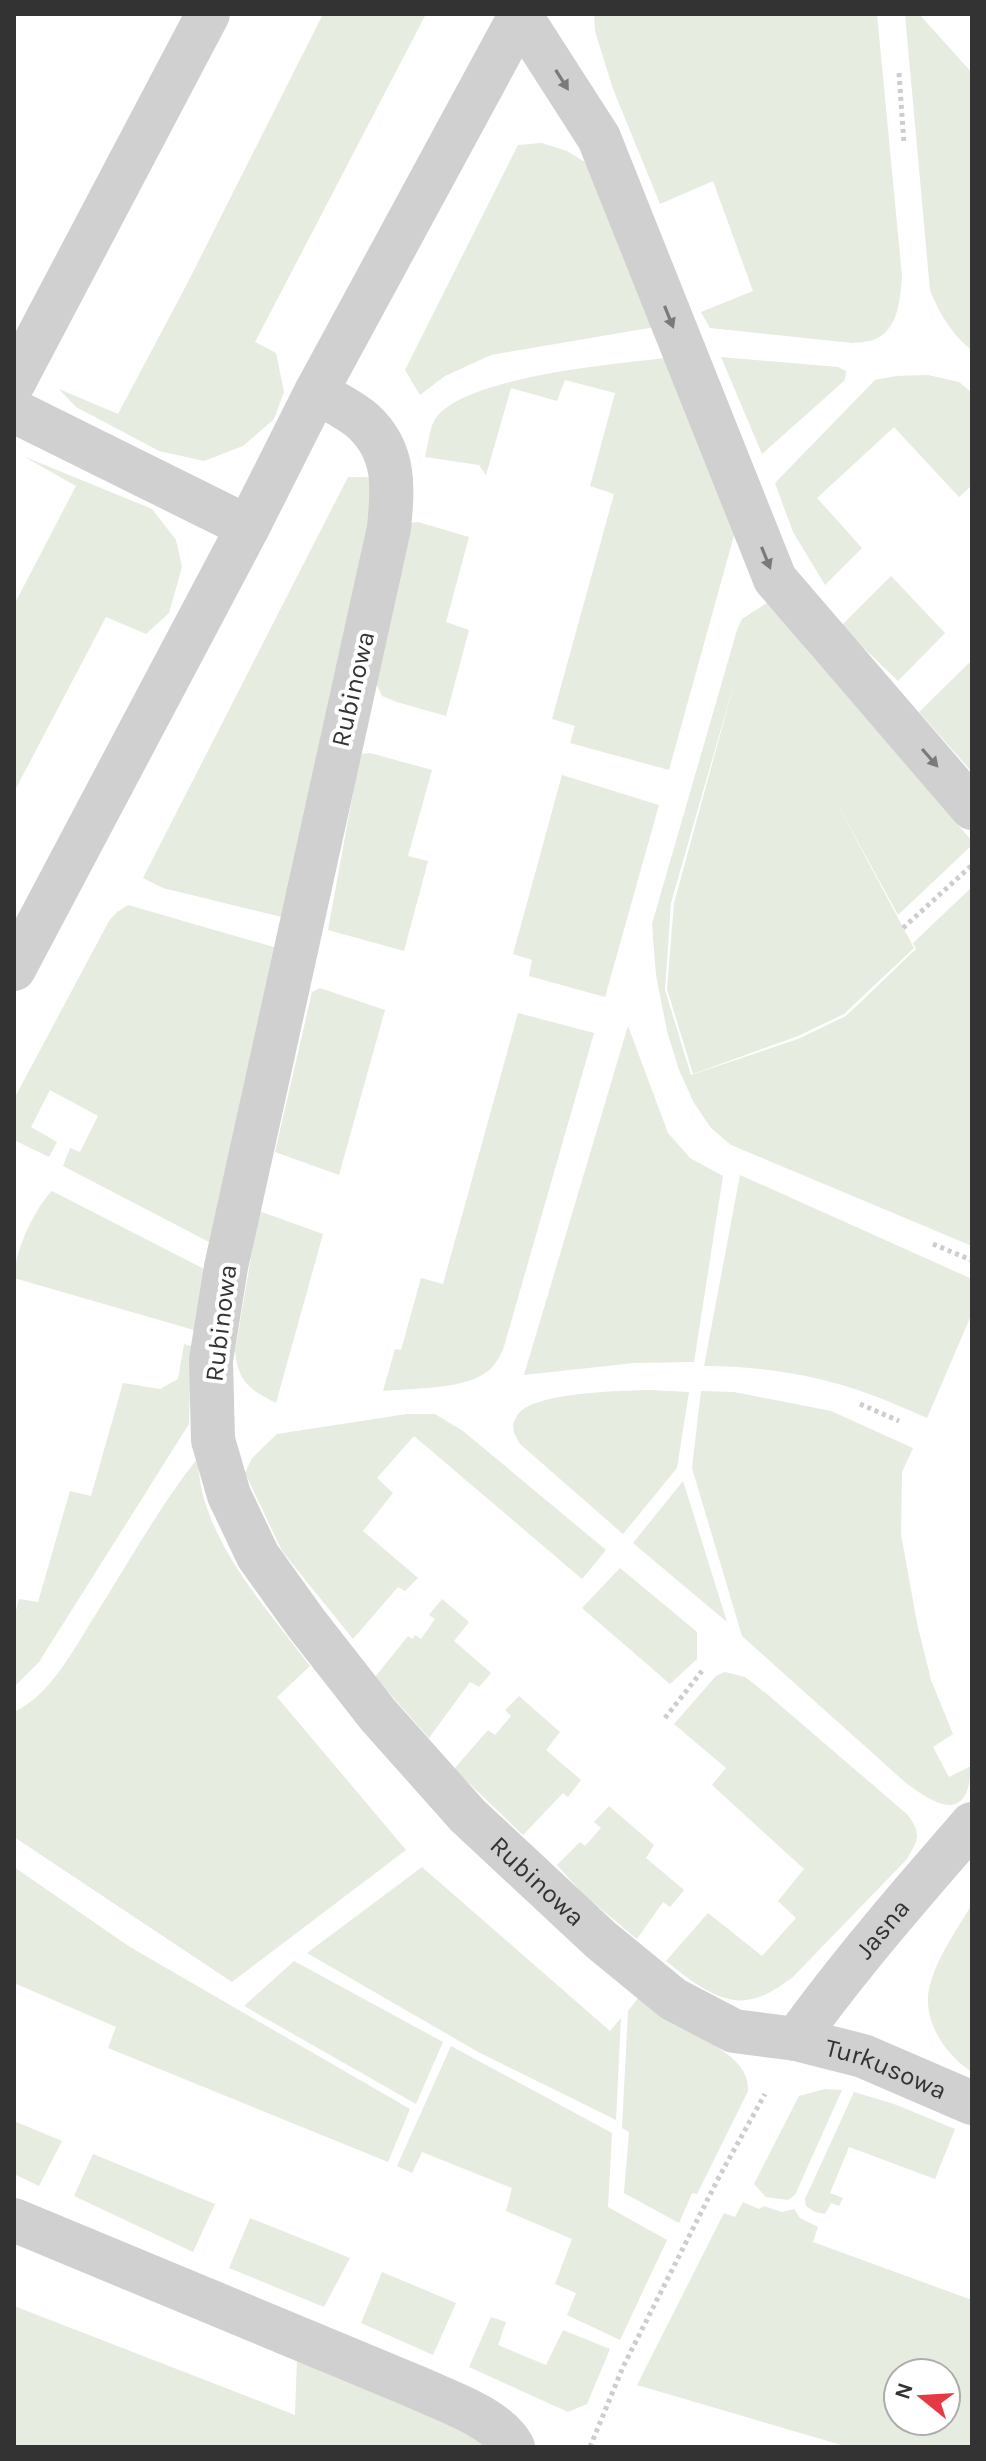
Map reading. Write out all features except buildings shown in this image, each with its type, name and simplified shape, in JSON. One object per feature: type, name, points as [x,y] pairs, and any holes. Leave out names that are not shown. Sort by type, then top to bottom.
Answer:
[{"type":"street","points":[[14,382],[208,14]]},
{"type":"street","points":[[14,969],[316,392],[520,14],[599,138],[775,579],[972,808]]},
{"type":"street","name":"Rubinowa","points":[[316,392],[364,422],[385,448],[393,488],[391,514],[225,1275],[211,1360],[213,1440],[229,1495],[258,1556],[306,1623],[378,1715],[468,1816],[601,1940],[673,1999],[734,2031],[796,2039]]},
{"type":"street","points":[[14,411],[248,527]]},
{"type":"street","name":"Jasna","points":[[796,2039],[841,1977],[911,1891],[972,1824]]},
{"type":"street","name":"Turkusowa","points":[[796,2039],[863,2056],[972,2103]]},
{"type":"street","points":[[14,2220],[416,2387],[479,2416],[508,2438],[513,2447]]},
{"type":"path","points":[[899,73],[904,144]]},
{"type":"path","points":[[903,928],[968,869]]},
{"type":"path","points":[[933,1244],[971,1260]]},
{"type":"path","points":[[860,1404],[899,1421]]},
{"type":"path","points":[[665,1718],[702,1671]]},
{"type":"path","points":[[590,2447],[623,2367],[688,2238],[796,2039]]},
{"type":"path","points":[[583,2447],[594,2435]]},
{"type":"shaded area","points":[[323,14],[426,14],[255,342],[276,353],[284,392],[274,419],[243,446],[204,461],[159,451],[76,407],[59,389],[118,414]]},
{"type":"shaded area","points":[[594,14],[877,14],[902,276],[893,322],[882,336],[852,343],[710,328],[701,312],[753,291],[713,181],[660,204],[613,89],[595,31]]},
{"type":"shaded area","points":[[905,14],[919,14],[972,73],[972,350],[947,323],[930,290]]},
{"type":"shaded area","points":[[542,143],[567,151],[588,164],[661,326],[491,355],[445,376],[420,395],[405,370],[518,145]]},
{"type":"shaded area","points":[[674,357],[738,521],[669,770],[570,743],[575,726],[552,719],[614,494],[590,486],[615,393],[565,380],[557,401],[511,388],[486,475],[479,465],[425,457],[434,421],[449,406],[475,393],[545,374]]},
{"type":"shaded area","points":[[721,357],[838,367],[846,371],[845,380],[762,454]]},
{"type":"shaded area","points":[[928,375],[959,382],[972,393],[972,485],[959,497],[894,427],[817,498],[862,548],[825,585],[793,532],[775,483],[875,380]]},
{"type":"shaded area","points":[[23,456],[152,509],[176,540],[182,567],[169,613],[146,634],[106,617],[14,792],[14,605],[76,486]]},
{"type":"shaded area","points":[[348,477],[367,477],[378,486],[282,917],[163,888],[143,878]]},
{"type":"shaded area","points":[[418,522],[469,537],[446,622],[469,630],[446,716],[382,696],[376,683],[409,523]]},
{"type":"shaded area","points":[[891,576],[945,633],[898,681],[841,626]]},
{"type":"shaded area","points":[[773,599],[806,649],[972,841],[972,845],[898,915],[833,796],[914,948],[844,1014],[798,1036],[693,1074],[667,989],[674,903],[737,673],[671,903],[665,990],[691,1075],[798,1039],[846,1016],[916,949],[913,943],[972,887],[972,1246],[731,1145],[711,1128],[694,1103],[679,1070],[667,1031],[656,975],[652,924],[737,630],[742,619]]},
{"type":"shaded area","points":[[969,663],[972,666],[972,772],[919,712]]},
{"type":"shaded area","points":[[370,753],[432,770],[408,856],[428,861],[404,951],[328,930],[357,771],[362,754]]},
{"type":"shaded area","points":[[562,775],[659,805],[605,997],[529,976],[532,960],[513,954]]},
{"type":"shaded area","points":[[128,905],[277,948],[211,1243],[63,1166],[70,1148],[80,1152],[98,1116],[50,1090],[31,1127],[57,1142],[49,1157],[14,1140],[14,1099],[109,921]]},
{"type":"shaded area","points":[[320,988],[385,1010],[339,1175],[275,1152],[312,992]]},
{"type":"shaded area","points":[[518,1013],[594,1033],[503,1350],[490,1369],[466,1382],[383,1391],[395,1349],[401,1350],[421,1278],[443,1284]]},
{"type":"shaded area","points":[[628,1026],[668,1133],[690,1158],[723,1176],[694,1362],[634,1363],[524,1375]]},
{"type":"shaded area","points":[[740,1175],[972,1279],[972,1313],[927,1418],[850,1387],[809,1377],[767,1370],[704,1366]]},
{"type":"shaded area","points":[[52,1191],[206,1270],[194,1330],[14,1278],[17,1256],[26,1232]]},
{"type":"shaded area","points":[[259,1211],[323,1234],[276,1403],[259,1394],[242,1378],[235,1351]]},
{"type":"shaded area","points":[[184,1344],[191,1346],[189,1424],[39,1662],[14,1687],[14,1618],[19,1599],[38,1602],[70,1491],[91,1496],[123,1383],[160,1389],[178,1379]]},
{"type":"shaded area","points":[[649,1390],[689,1392],[677,1468],[623,1534],[520,1444],[513,1424],[519,1413],[543,1401],[581,1394]]},
{"type":"shaded area","points":[[701,1391],[734,1392],[831,1411],[913,1448],[902,1472],[901,1534],[931,1680],[953,1734],[933,1747],[949,1777],[971,1766],[969,1784],[958,1803],[940,1803],[906,1783],[742,1636],[692,1468]]},
{"type":"shaded area","points":[[407,1414],[435,1414],[463,1431],[606,1550],[582,1579],[414,1436],[377,1478],[393,1493],[363,1531],[418,1578],[405,1591],[398,1587],[353,1639],[282,1551],[245,1473],[252,1458],[277,1434]]},
{"type":"shaded area","points":[[197,1459],[203,1496],[222,1543],[249,1586],[310,1666],[277,1697],[406,1850],[232,1982],[14,1837],[14,1712],[40,1694],[61,1669],[157,1515]]},
{"type":"shaded area","points":[[683,1481],[727,1622],[633,1543]]},
{"type":"shaded area","points":[[620,1568],[697,1632],[697,1659],[670,1684],[582,1608]]},
{"type":"shaded area","points":[[442,1599],[469,1622],[454,1641],[491,1673],[479,1687],[470,1682],[429,1738],[375,1677],[408,1636],[412,1639],[415,1635],[421,1639],[435,1619],[429,1615]]},
{"type":"shaded area","points":[[725,1672],[745,1677],[767,1694],[908,1815],[917,1833],[907,1859],[792,1978],[763,1996],[740,2000],[706,1990],[666,1961],[708,1913],[762,1956],[796,1918],[778,1901],[804,1869],[712,1785],[726,1768],[674,1724],[716,1676]]},
{"type":"shaded area","points":[[519,1696],[560,1732],[546,1750],[581,1780],[568,1797],[563,1793],[523,1835],[454,1769],[488,1730],[495,1735],[511,1716],[505,1710]]},
{"type":"shaded area","points":[[609,1806],[654,1845],[646,1858],[684,1890],[670,1907],[663,1902],[637,1939],[583,1894],[557,1865],[580,1842],[585,1846],[601,1828],[594,1822]]},
{"type":"shaded area","points":[[14,1867],[130,1947],[410,2109],[388,2162],[108,2048],[116,2027],[14,1983]]},
{"type":"shaded area","points":[[422,1867],[610,2031],[621,2018],[616,2120],[480,2053],[307,1953]]},
{"type":"shaded area","points":[[972,1904],[972,2072],[952,2055],[936,2033],[928,2008],[928,1995],[939,1961]]},
{"type":"shaded area","points":[[294,1961],[443,2042],[416,2104],[244,2006]]},
{"type":"shaded area","points":[[642,1993],[731,2057],[744,2072],[748,2085],[748,2091],[697,2194],[692,2193],[679,2223],[624,2193],[629,2132],[622,2128],[628,2011]]},
{"type":"shaded area","points":[[451,2046],[612,2133],[608,2207],[667,2240],[620,2340],[567,2315],[576,2293],[555,2284],[572,2239],[506,2211],[512,2188],[422,2152],[412,2173],[397,2166]]},
{"type":"shaded area","points":[[825,2089],[842,2090],[795,2195],[788,2200],[766,2197],[754,2184],[799,2096]]},
{"type":"shaded area","points":[[854,2092],[894,2104],[955,2129],[935,2179],[849,2147],[830,2193],[843,2198],[839,2206],[831,2203],[825,2214],[815,2212],[806,2206],[805,2199]]},
{"type":"shaded area","points":[[14,2121],[62,2141],[39,2186],[14,2174]]},
{"type":"shaded area","points":[[93,2154],[215,2204],[193,2252],[74,2196]]},
{"type":"shaded area","points":[[743,2202],[759,2209],[764,2206],[782,2212],[794,2209],[800,2218],[818,2227],[813,2242],[972,2300],[972,2447],[848,2447],[637,2385],[724,2213],[735,2217]]},
{"type":"shaded area","points":[[250,2218],[350,2258],[324,2307],[229,2268]]},
{"type":"shaded area","points":[[382,2272],[456,2303],[433,2355],[361,2323]]},
{"type":"shaded area","points":[[14,2306],[295,2415],[297,2359],[465,2429],[487,2447],[14,2447]]},
{"type":"shaded area","points":[[491,2317],[506,2322],[498,2345],[546,2365],[563,2330],[610,2349],[587,2404],[568,2412],[469,2367]]}]
